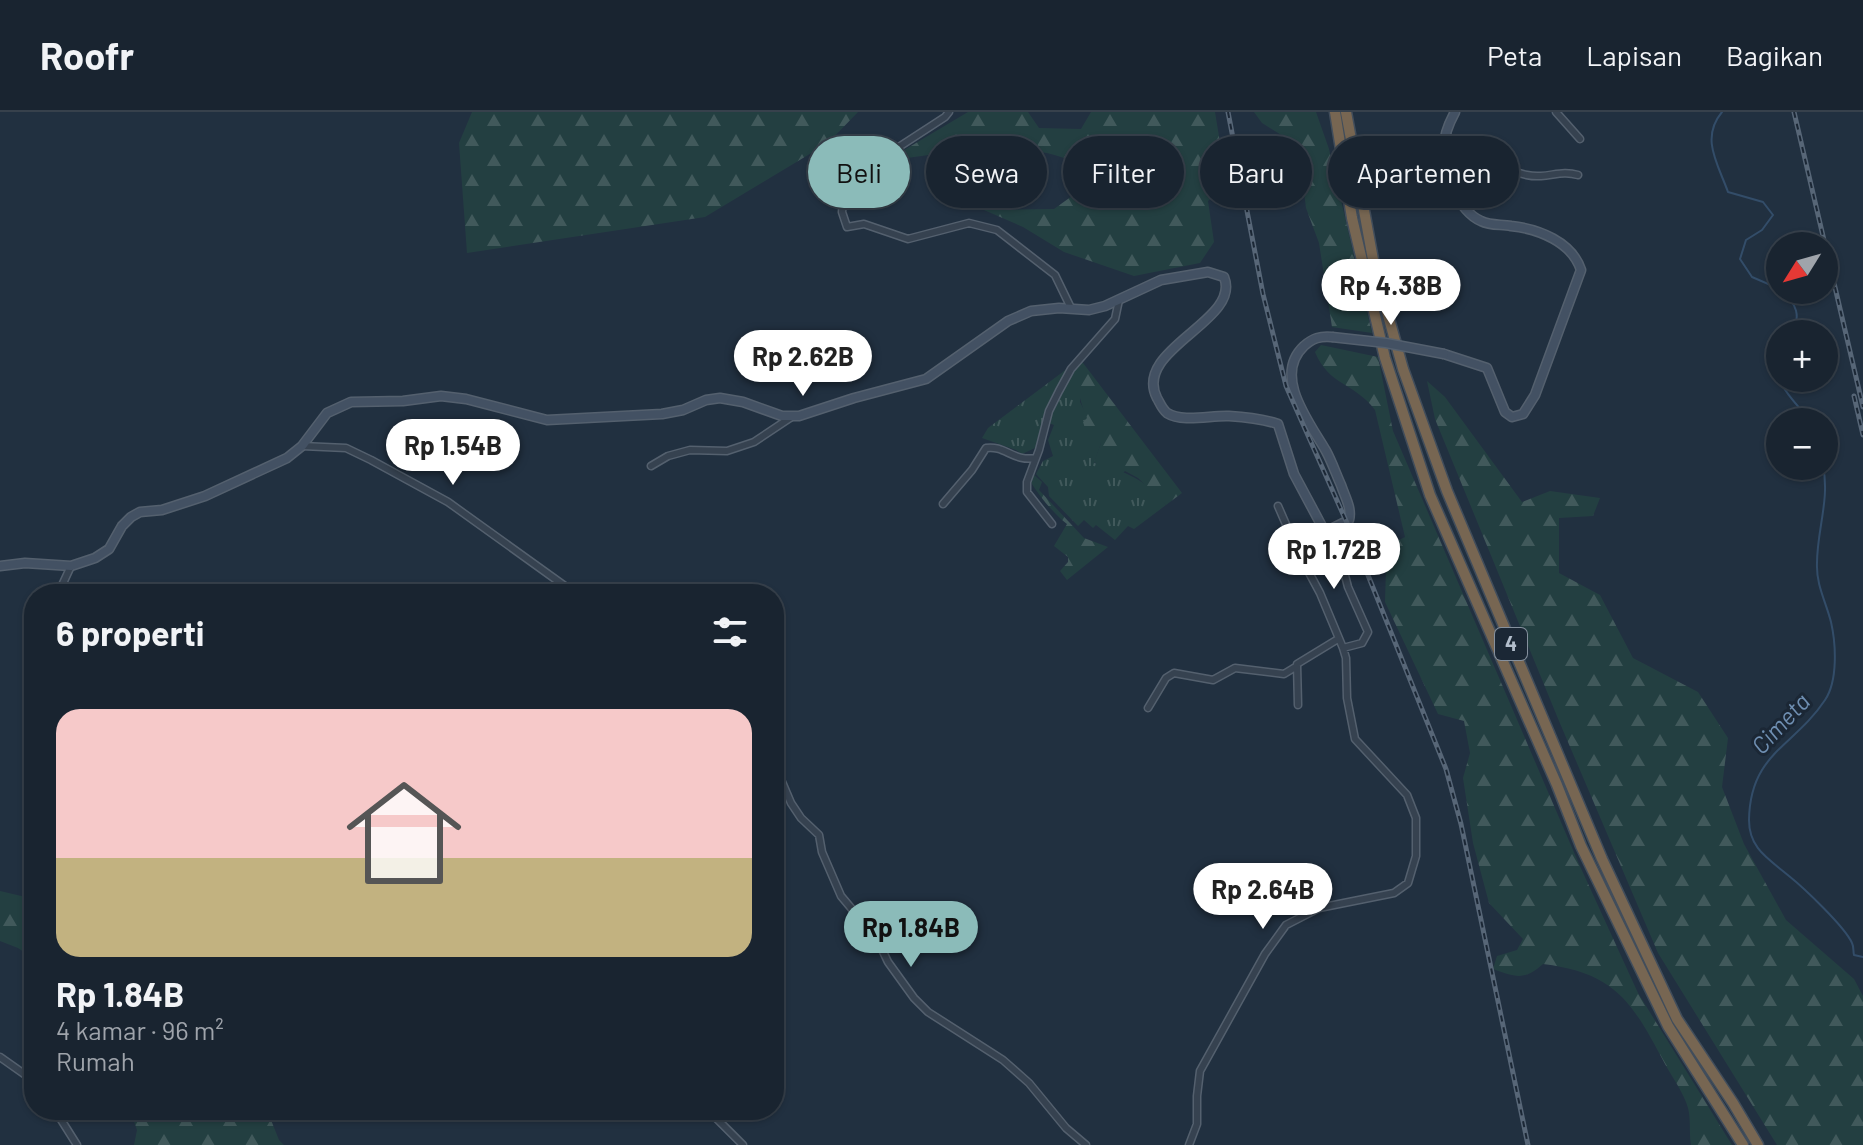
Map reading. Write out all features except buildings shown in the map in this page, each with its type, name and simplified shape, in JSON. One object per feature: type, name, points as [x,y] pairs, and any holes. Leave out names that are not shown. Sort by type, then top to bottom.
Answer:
[{"type":"highway","name":"4","points":[[1335,112],[1352,218],[1385,358],[1430,495],[1581,846],[1668,1026],[1743,1145]]},
{"type":"highway","name":"4","points":[[1346,112],[1374,265],[1403,369],[1447,491],[1602,859],[1677,1019],[1758,1145]]},
{"type":"street","points":[[949,112],[845,182],[842,212],[847,227],[864,224],[908,239],[969,223],[997,230],[1055,275],[1071,308]]},
{"type":"street","points":[[1325,532],[1347,523],[1350,509],[1328,455],[1305,416],[1290,377],[1293,358],[1297,353],[1315,338],[1332,337],[1444,354],[1487,368],[1505,412],[1512,417],[1523,414],[1535,395],[1581,270],[1571,252],[1555,240],[1527,229],[1490,225],[1472,216],[1449,178],[1443,146],[1455,112]]},
{"type":"street","points":[[1556,112],[1580,139]]},
{"type":"street","points":[[1446,132],[1457,154],[1472,164],[1505,169],[1519,175],[1578,175]]},
{"type":"street","points":[[0,566],[25,563],[71,566],[89,561],[106,552],[122,526],[135,514],[169,509],[205,496],[287,458],[302,446],[327,413],[351,402],[403,401],[441,396],[466,399],[547,420],[662,414],[720,398],[743,402],[782,416],[793,416],[918,382],[943,369],[1018,316],[1031,311],[1089,310],[1169,278],[1208,272],[1224,277],[1227,290],[1222,301],[1161,362],[1154,380],[1155,394],[1163,409],[1172,415],[1232,416],[1278,424],[1294,474],[1341,560],[1348,587],[1368,632],[1362,643],[1343,648]]},
{"type":"street","points":[[1052,524],[1027,492],[1027,482],[1049,411],[1059,391],[1071,369],[1115,319],[1119,300]]},
{"type":"street","points":[[651,466],[668,456],[690,450],[727,451],[754,442],[793,416]]},
{"type":"street","points":[[302,446],[346,448],[384,467],[448,502],[562,584]]},
{"type":"street","points":[[943,504],[986,448],[997,448],[1020,459],[1036,458]]},
{"type":"street","points":[[1189,1145],[1197,1124],[1200,1071],[1259,964],[1286,925],[1319,908],[1394,893],[1408,883],[1418,833],[1407,795],[1355,739],[1347,698],[1343,648],[1278,506]]},
{"type":"street","points":[[63,584],[71,566]]},
{"type":"street","points":[[1148,708],[1171,674],[1213,680],[1235,668],[1284,674],[1338,639]]},
{"type":"street","points":[[1297,666],[1298,705]]},
{"type":"street","points":[[784,787],[801,818],[819,835],[822,852],[841,896],[877,939],[888,962],[907,989],[928,1012],[1003,1060],[1029,1083],[1050,1111],[1086,1145]]},
{"type":"street","points":[[0,1057],[24,1074]]},
{"type":"street","points":[[61,1120],[77,1145]]},
{"type":"street","points":[[718,1120],[743,1145]]},
{"type":"green space","points":[[472,112],[858,112],[835,136],[808,136],[808,155],[705,217],[467,253],[459,143]]},
{"type":"green space","points":[[968,112],[1028,112],[1039,128],[1081,129],[1091,112],[1215,112],[1219,136],[1200,136],[1200,208],[1209,208],[1214,242],[1200,263],[1134,276],[1064,252],[1023,227],[984,210],[1054,209],[1063,202],[1063,208],[1184,208],[1184,136],[1063,136],[1063,158],[1047,154],[1047,136],[928,136]]},
{"type":"green space","points":[[1254,112],[1316,112],[1328,146],[1328,208],[1343,208],[1372,333],[1332,327],[1319,243],[1306,208],[1312,208],[1312,136],[1283,136],[1262,123]]},
{"type":"green space","points":[[926,137],[926,156],[910,158],[910,147]]},
{"type":"green space","points":[[1321,345],[1378,357],[1393,431],[1579,864],[1638,993],[1732,1145],[1691,1145],[1689,1112],[1681,1091],[1632,1008],[1606,984],[1568,968],[1543,964],[1520,976],[1493,969],[1497,956],[1517,950],[1523,939],[1489,903],[1473,843],[1463,778],[1470,753],[1464,721],[1438,714],[1385,602],[1386,569],[1379,550],[1405,537],[1375,410],[1327,371],[1315,352]]},
{"type":"green space","points":[[1080,359],[1080,402],[1101,443],[1094,463],[1134,477],[1166,505],[1134,529],[1128,526],[1115,540],[1084,520],[1078,526],[1049,496],[1048,487],[1036,474],[1043,461],[1053,456],[1048,440],[1054,425],[1046,422],[1035,448],[1022,454],[982,438],[988,428]]},
{"type":"green space","points":[[1080,359],[1182,493],[1166,505],[1138,478],[1125,471],[1117,478],[1094,462],[1101,443],[1087,434],[1083,422],[1087,418],[1078,389]]},
{"type":"green space","points":[[1427,381],[1445,397],[1522,502],[1550,491],[1600,498],[1593,516],[1559,518],[1559,573],[1600,595],[1633,658],[1698,692],[1728,738],[1722,787],[1744,844],[1786,920],[1854,979],[1863,996],[1863,1145],[1777,1145],[1658,953],[1435,419]]},
{"type":"green space","points":[[1033,474],[1042,482],[1039,490],[1084,538],[1108,547],[1067,580],[1060,571],[1068,562],[1068,557],[1054,546],[1067,524],[1034,487],[1030,481]]},
{"type":"green space","points":[[0,891],[24,897],[24,952],[0,941]]},
{"type":"green space","points":[[134,1120],[271,1120],[284,1145],[134,1145],[137,1130]]},
{"type":"waterway","name":"Cimeta","points":[[1722,112],[1712,132],[1712,141],[1728,192],[1763,202],[1773,215],[1762,230],[1746,240],[1740,259],[1752,277],[1766,283]]},
{"type":"waterway","name":"Cimeta","points":[[1792,304],[1796,320]]},
{"type":"waterway","name":"Cimeta","points":[[1786,392],[1800,408]]},
{"type":"waterway","name":"Cimeta","points":[[1825,480],[1817,571],[1833,631],[1835,662],[1832,683],[1825,700],[1813,716],[1765,765],[1751,798],[1749,820],[1756,846],[1824,908],[1848,936],[1854,955],[1863,957]]},
{"type":"railway","points":[[1228,112],[1263,294],[1286,386],[1347,523],[1446,769],[1461,824],[1528,1145]]},
{"type":"railway","points":[[1794,112],[1863,407]]},
{"type":"railway","points":[[1854,396],[1863,435]]}]
